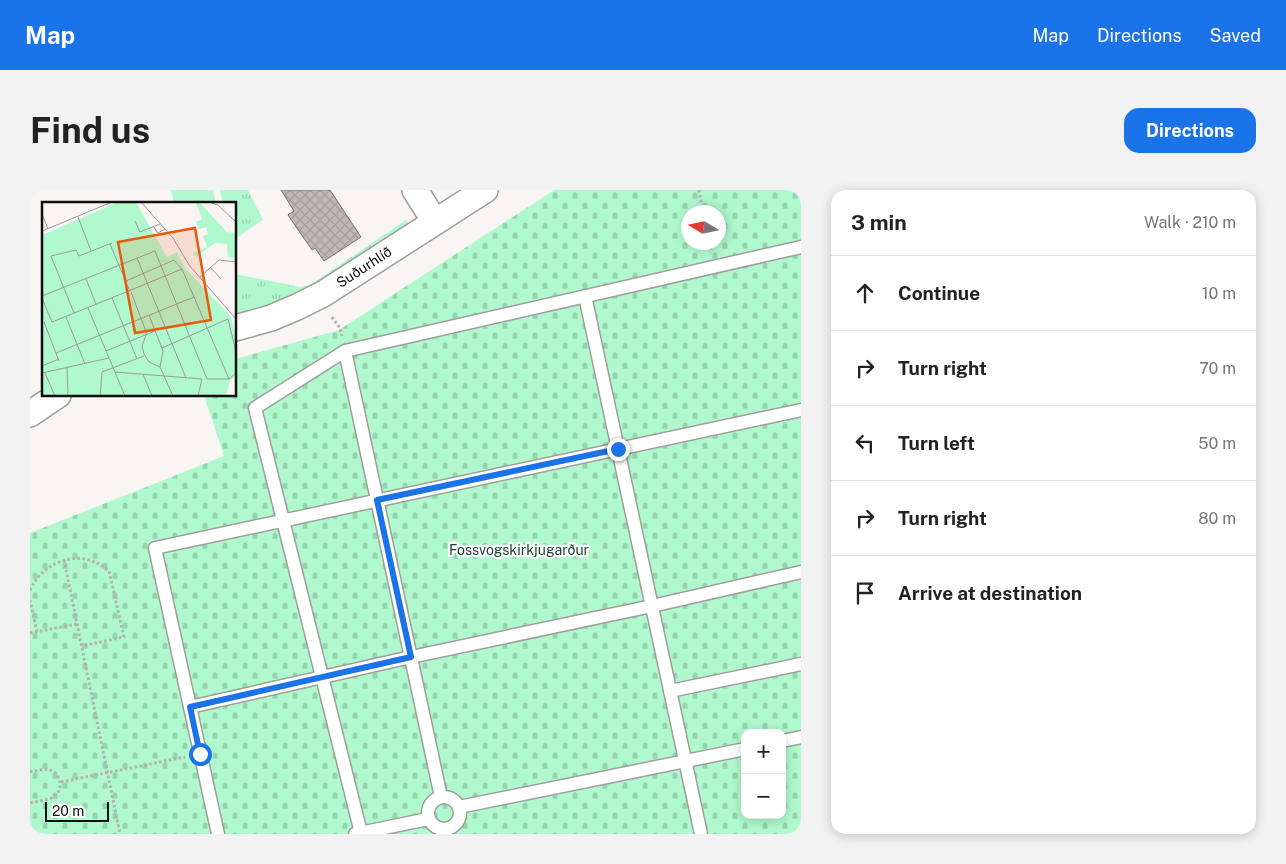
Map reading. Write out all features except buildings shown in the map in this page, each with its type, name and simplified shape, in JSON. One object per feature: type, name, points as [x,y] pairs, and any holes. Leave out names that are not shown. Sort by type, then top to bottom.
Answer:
[{"type":"street","points":[[415,190],[435,222]]},
{"type":"street","name":"Suðurhlíð","points":[[236,328],[271,318],[314,298],[485,190]]},
{"type":"street","points":[[30,414],[57,396]]},
{"type":"lane","points":[[428,819],[358,833],[322,677],[255,408],[345,351],[801,247]]},
{"type":"lane","points":[[585,296],[701,834]]},
{"type":"lane","points":[[345,351],[441,797]]},
{"type":"lane","points":[[218,834],[155,548],[801,410]]},
{"type":"lane","points":[[190,707],[801,572]]},
{"type":"lane","points":[[670,691],[801,664]]},
{"type":"lane","points":[[786,740],[801,737]]},
{"type":"lane","points":[[459,807],[741,750]]},
{"type":"lane","points":[[441,797],[455,801],[459,807],[458,822],[447,832],[433,825],[428,819],[430,805],[434,800],[441,797]]},
{"type":"path","points":[[699,190],[702,205]]},
{"type":"path","points":[[30,590],[34,581],[42,572],[52,564],[64,560],[76,558],[88,560],[99,564],[109,571],[124,637],[82,646]]},
{"type":"path","points":[[64,560],[120,834]]},
{"type":"path","points":[[30,600],[37,632]]},
{"type":"path","points":[[30,633],[77,624]]},
{"type":"path","points":[[61,782],[200,754]]},
{"type":"path","points":[[30,772],[49,770],[54,772],[61,782],[58,793],[54,797],[30,803]]},
{"type":"green space","points":[[171,190],[213,190],[216,202],[174,202]]},
{"type":"green space","points":[[220,190],[248,190],[263,220],[236,238],[236,202],[223,202]]},
{"type":"green space","name":"Fossvogskirkjugarður","points":[[554,190],[801,190],[801,834],[30,834],[30,533],[224,456],[204,396],[236,396],[236,359],[339,330]]},
{"type":"green space","points":[[406,220],[411,225],[292,297],[236,316],[236,274],[300,287],[310,285]]},
{"type":"route","points":[[200,754],[190,707],[411,657],[377,500],[618,449]]}]
